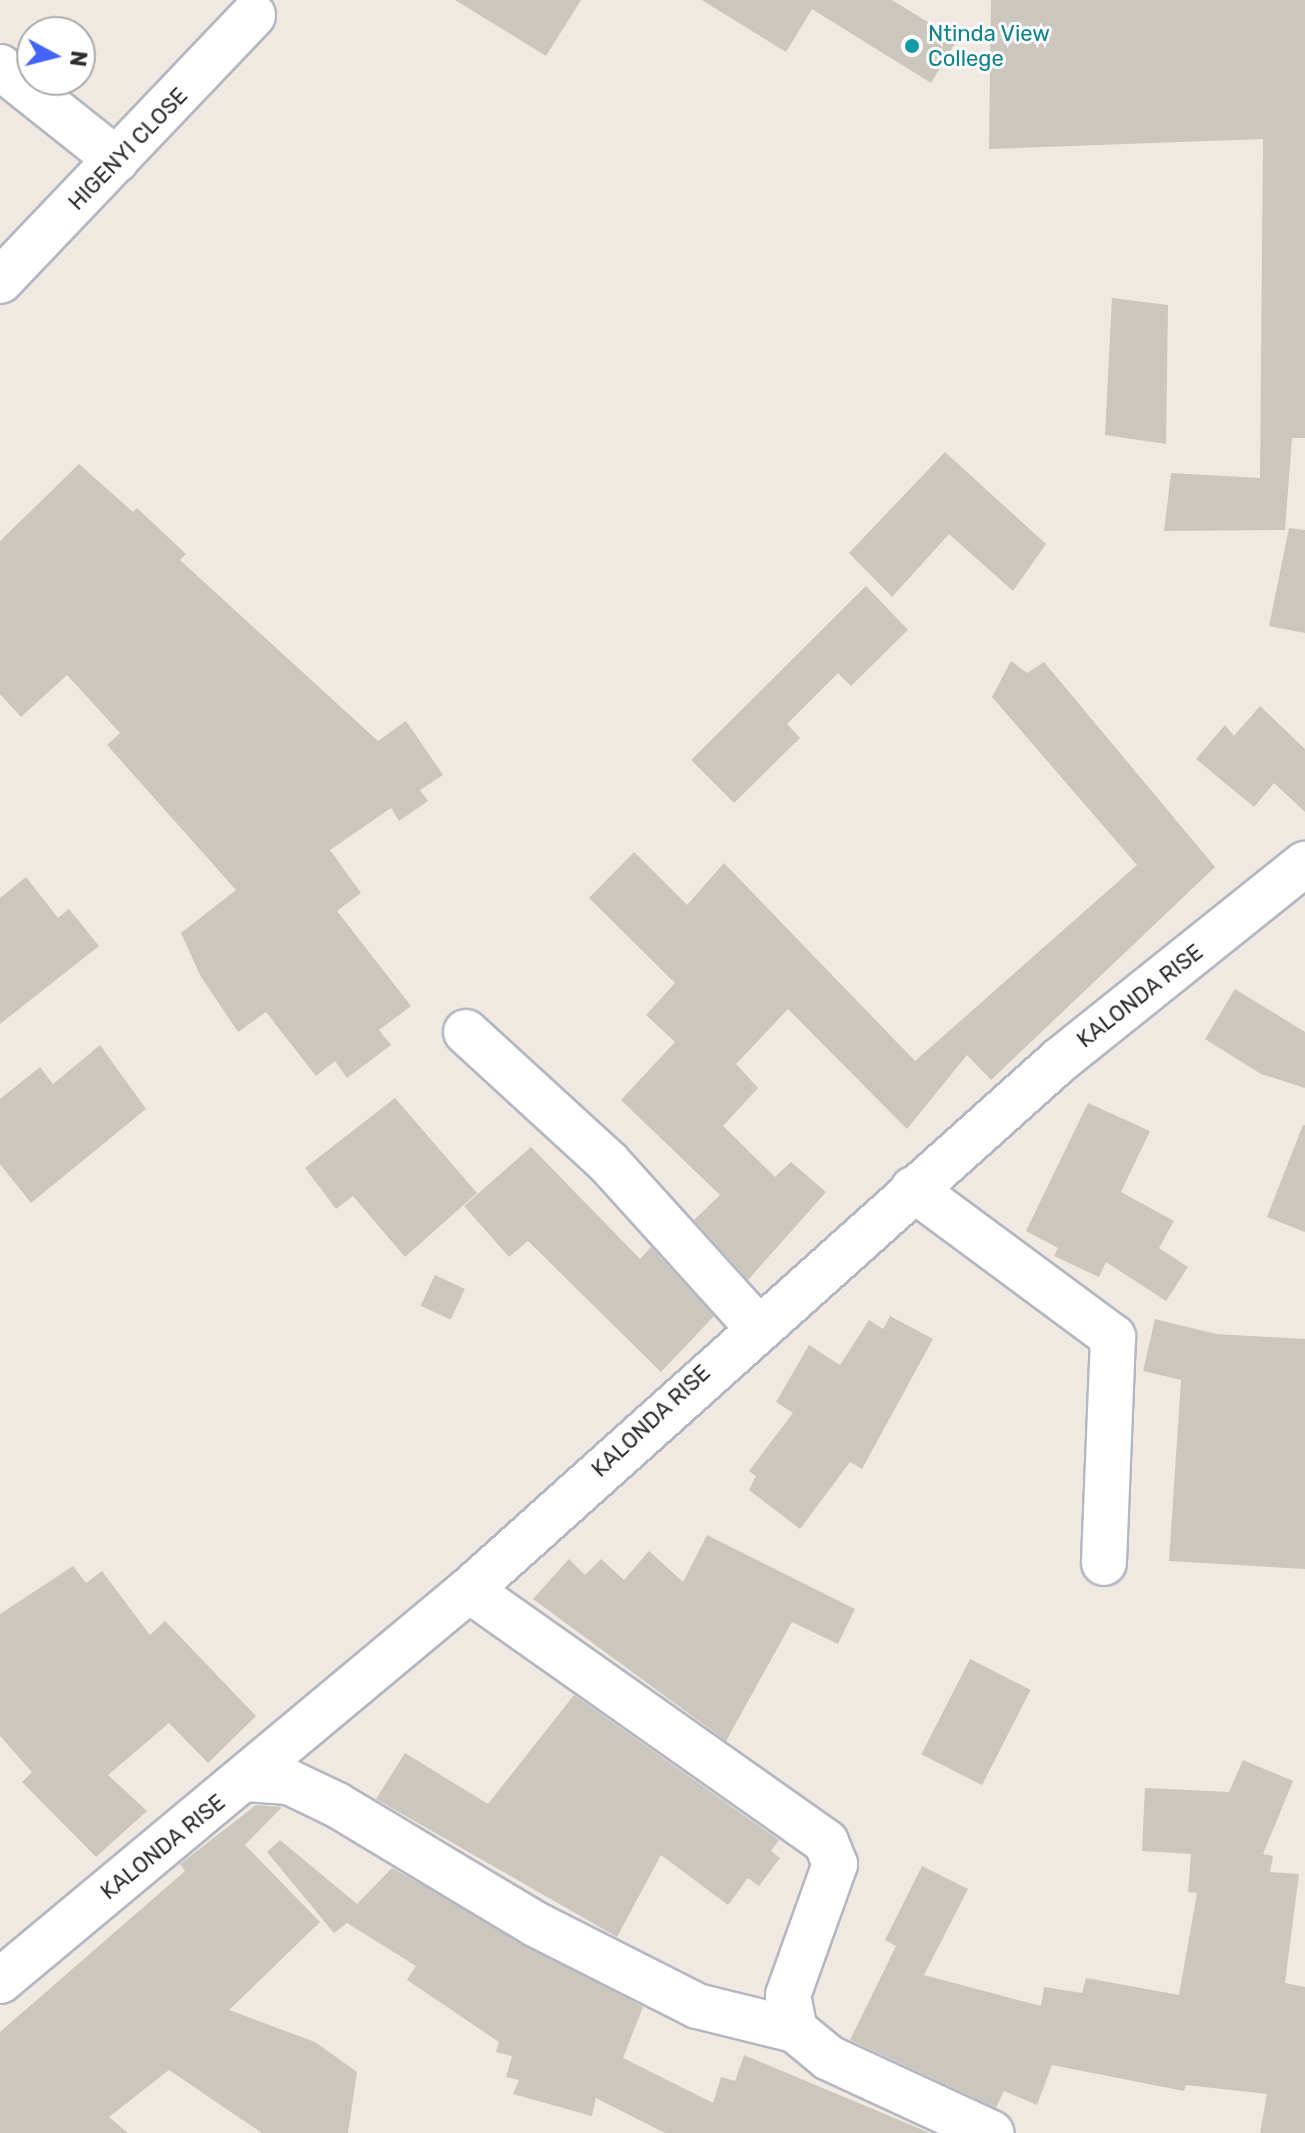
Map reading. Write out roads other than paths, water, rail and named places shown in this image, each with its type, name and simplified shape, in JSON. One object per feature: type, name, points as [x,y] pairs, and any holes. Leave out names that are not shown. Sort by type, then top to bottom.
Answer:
[{"type":"street","name":"HIGENYI CLOSE","points":[[0,281],[253,15]]},
{"type":"street","points":[[0,67],[117,160]]},
{"type":"street","name":"KALONDA RISE","points":[[0,1981],[469,1590],[756,1326],[1060,1060],[1305,864]]},
{"type":"street","points":[[466,1032],[618,1173],[756,1326]]},
{"type":"street","points":[[913,1189],[1113,1337],[1104,1563]]},
{"type":"street","points":[[469,1590],[826,1842],[835,1864],[788,1995],[795,2030]]},
{"type":"street","points":[[246,1779],[289,1782],[440,1860],[535,1924],[697,2006],[795,2030],[829,2058],[991,2133]]},
{"type":"place","name":"Ntinda View College","points":[[912,46]]}]
